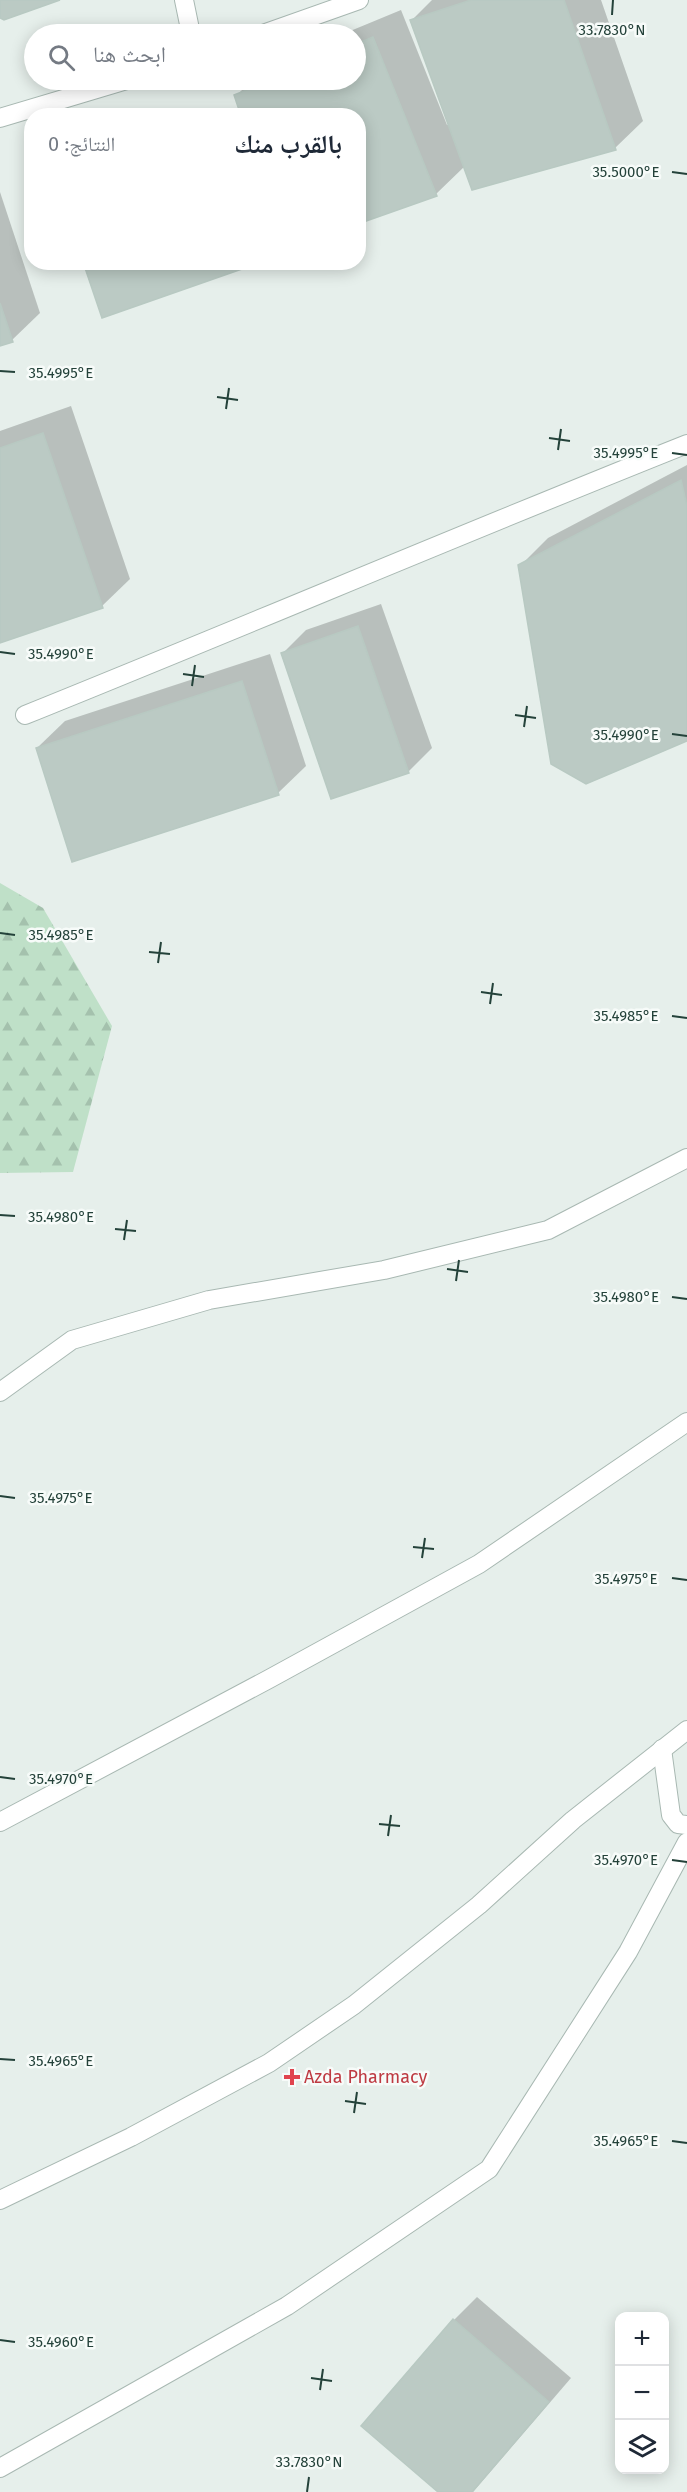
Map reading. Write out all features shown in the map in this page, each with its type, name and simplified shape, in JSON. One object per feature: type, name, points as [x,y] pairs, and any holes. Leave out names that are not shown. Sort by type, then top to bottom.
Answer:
[{"type":"street","points":[[184,0],[189,24]]},
{"type":"street","points":[[291,24],[359,0]]},
{"type":"street","points":[[33,108],[94,90]]},
{"type":"street","points":[[0,118],[24,111]]},
{"type":"street","points":[[25,715],[265,619],[525,508],[687,444]]},
{"type":"street","points":[[0,1392],[72,1341],[209,1300],[384,1270],[548,1230],[687,1158]]},
{"type":"street","points":[[0,1822],[479,1564],[687,1422]]},
{"type":"street","points":[[0,2200],[131,2137],[268,2063],[354,2005],[479,1905],[573,1820],[687,1730]]},
{"type":"street","points":[[662,1749],[671,1815],[673,1821],[687,1825]]},
{"type":"street","points":[[0,2468],[287,2306],[489,2169],[628,1952],[687,1842]]},
{"type":"green space","points":[[0,883],[43,908],[112,1026],[73,1172],[0,1173]]},
{"type":"building","points":[[0,0],[60,0],[4,20],[0,18]]},
{"type":"building","points":[[471,0],[564,0],[616,150],[472,190],[410,20]]},
{"type":"building","points":[[373,37],[437,196],[366,221],[366,108],[238,108],[234,95],[247,90],[366,90],[366,40]]},
{"type":"building","points":[[86,270],[239,270],[102,318]]},
{"type":"building","points":[[0,303],[13,342],[0,346]]},
{"type":"building","points":[[43,433],[103,608],[0,643],[0,448]]},
{"type":"building","points":[[681,480],[687,506],[687,741],[586,784],[551,764],[518,565]]},
{"type":"building","points":[[358,626],[409,773],[331,799],[281,653]]},
{"type":"building","points":[[242,681],[279,795],[72,862],[36,748]]},
{"type":"building","points":[[453,2319],[549,2402],[472,2492],[438,2492],[361,2426]]},
{"type":"place","name":"Azda Pharmacy","points":[[292,2077]]}]
